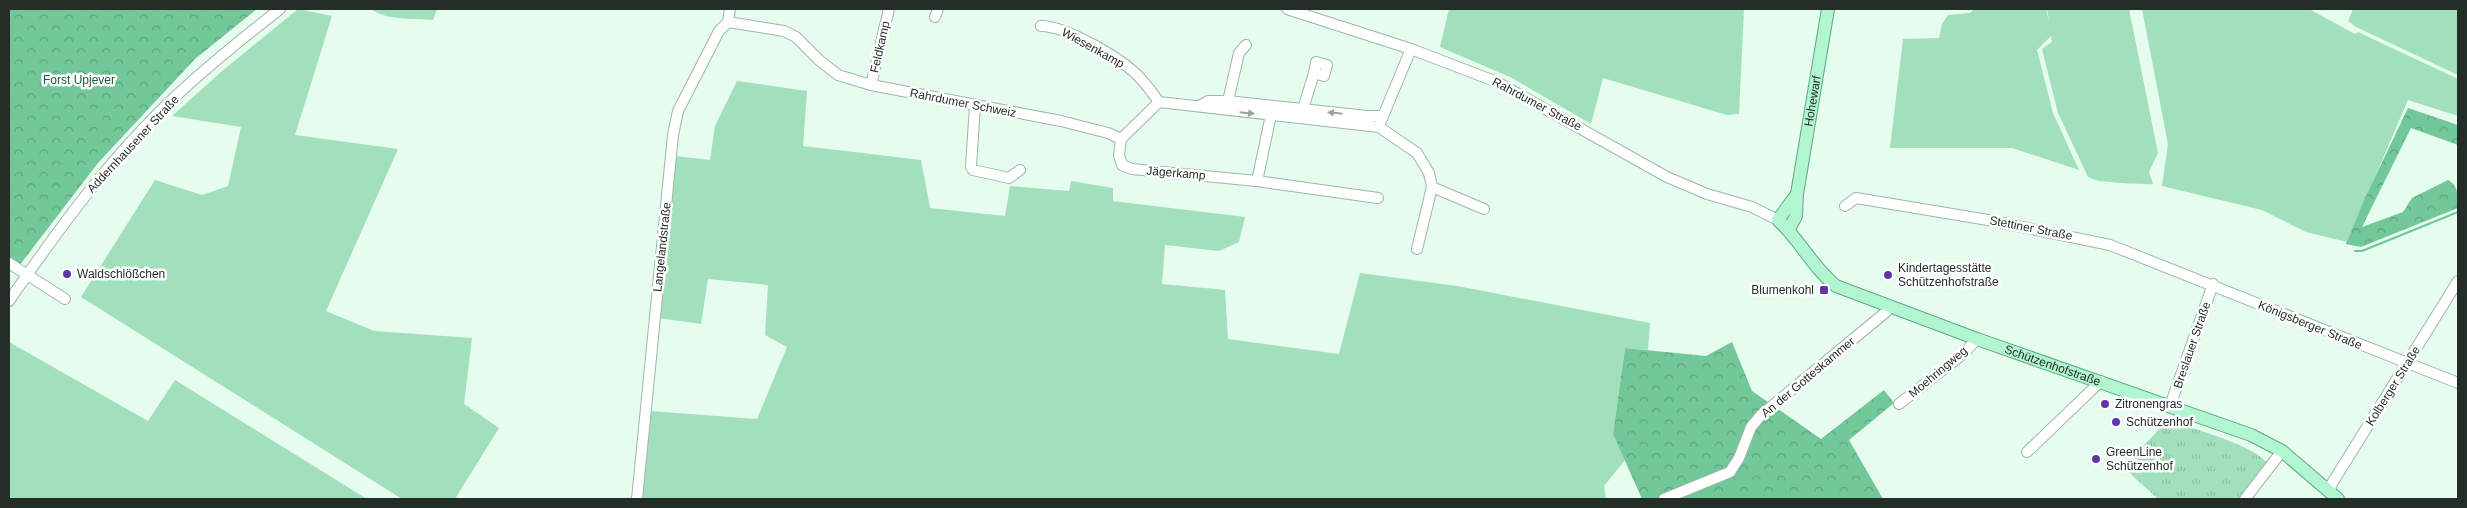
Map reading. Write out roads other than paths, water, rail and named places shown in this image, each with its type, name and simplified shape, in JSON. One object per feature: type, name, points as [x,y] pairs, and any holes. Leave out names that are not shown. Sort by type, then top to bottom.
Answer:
[{"type":"main road","name":"Hohewarf","points":[[1788,230],[1796,216],[1797,194],[1828,9]]},
{"type":"main road","name":"Hohewarf","points":[[1778,220],[1797,194]]},
{"type":"main road","name":"Schützenhofstraße","points":[[1778,220],[1831,282],[1851,293],[2251,435],[2282,451],[2334,495]]},
{"type":"street","name":"Addernhausener Straße","points":[[9,301],[84,197],[157,115],[188,85],[280,9]]},
{"type":"street","name":"Langelandstraße","points":[[637,499],[672,135],[678,110],[719,30],[728,22],[730,9]]},
{"type":"street","name":"Feldkamp","points":[[871,85],[889,9]]},
{"type":"street","name":"Rahrdumer Straße","points":[[1287,9],[1411,49],[1497,82],[1667,177],[1707,194],[1752,207],[1778,220]]},
{"type":"street","name":"Rahrdumer Schweiz","points":[[728,22],[784,31],[796,37],[819,60],[838,75],[871,85],[1061,121],[1108,133],[1122,139]]},
{"type":"street","name":"Wiesenkamp","points":[[1042,26],[1054,26],[1069,33],[1125,65],[1140,77],[1159,102]]},
{"type":"street","points":[[1228,102],[1239,53],[1246,45]]},
{"type":"street","points":[[1379,127],[1411,49]]},
{"type":"street","points":[[1303,109],[1314,73]]},
{"type":"street","points":[[1199,106],[1208,101],[1228,102],[1384,116]]},
{"type":"street","points":[[1122,139],[1159,102],[1379,127],[1416,154],[1429,173],[1432,188],[1417,249]]},
{"type":"street","points":[[975,105],[970,166],[974,170],[1009,178],[1020,170]]},
{"type":"street","points":[[1257,181],[1271,115]]},
{"type":"street","name":"Jägerkamp","points":[[1122,139],[1119,155],[1122,164],[1132,169],[1257,181],[1378,198]]},
{"type":"street","points":[[1432,188],[1484,209]]},
{"type":"street","name":"Stettiner Straße","points":[[1845,206],[1856,198],[2080,237],[2110,245],[2213,284]]},
{"type":"street","points":[[9,263],[65,299]]},
{"type":"street","name":"Kolberger Straße","points":[[2334,495],[2331,485],[2458,281]]},
{"type":"street","name":"Königsberger Straße","points":[[2213,284],[2407,365],[2458,383]]},
{"type":"street","name":"Breslauer Straße","points":[[2170,406],[2213,284]]},
{"type":"street","name":"An der Gotteskammer","points":[[1664,499],[1730,472],[1739,458],[1751,427],[1761,415],[1879,318],[1889,307]]},
{"type":"street","name":"Moehringweg","points":[[1898,404],[1963,354],[1977,339]]},
{"type":"street","points":[[2027,452],[2100,381]]},
{"type":"street","points":[[2245,499],[2282,451]]},
{"type":"waterway","points":[[2355,251],[2362,251],[2458,212]]},
{"type":"place","name":"Waldschlößchen","points":[[67,274]]},
{"type":"place","name":"Kindertagesstätte Schützenhofstraße","points":[[1888,275]]},
{"type":"place","name":"Blumenkohl","points":[[1824,290]]},
{"type":"place","name":"Zitronengras","points":[[2105,404]]},
{"type":"place","name":"Schützenhof","points":[[2116,422]]},
{"type":"place","name":"GreenLine Schützenhof","points":[[2096,459]]},
{"type":"park label","name":"Forst Upjever","points":[[79,80]]}]
